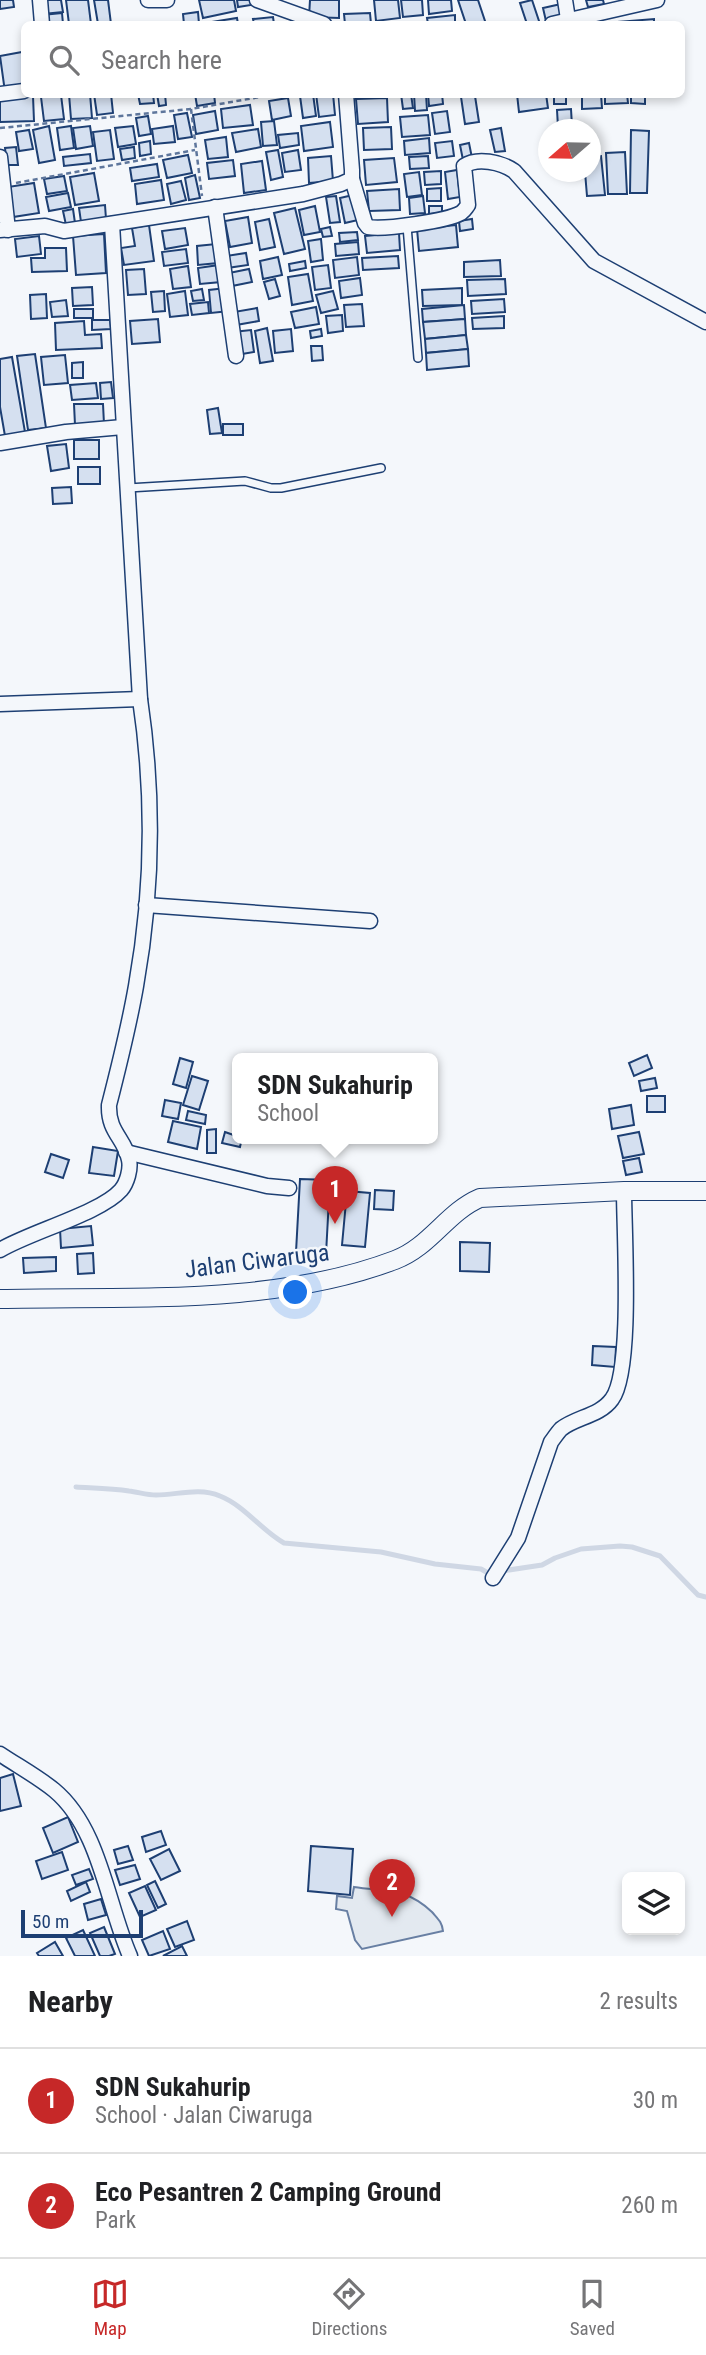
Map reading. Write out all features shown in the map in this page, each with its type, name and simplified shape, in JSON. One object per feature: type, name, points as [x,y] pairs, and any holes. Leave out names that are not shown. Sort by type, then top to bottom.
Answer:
[{"type":"street","points":[[40,0],[42,21]]},
{"type":"street","points":[[148,0],[167,0]]},
{"type":"street","points":[[257,0],[316,21]]},
{"type":"street","points":[[565,0],[568,19]]},
{"type":"street","points":[[562,21],[657,0]]},
{"type":"street","points":[[0,94],[21,91]]},
{"type":"street","points":[[346,98],[352,179],[368,227],[407,225],[459,214],[467,208],[463,170],[470,162],[505,164],[531,189],[594,261],[706,322]]},
{"type":"street","points":[[0,157],[4,230],[45,226],[64,230],[112,224],[303,194],[352,179]]},
{"type":"street","points":[[210,208],[236,356]]},
{"type":"street","points":[[0,1250],[20,1238],[104,1204],[122,1189],[129,1172],[126,1152],[110,1124],[109,1105],[136,985],[146,905],[150,804],[148,752],[140,699],[112,224]]},
{"type":"street","points":[[0,443],[65,432],[123,427]]},
{"type":"street","points":[[0,704],[140,699]]},
{"type":"street","points":[[146,905],[370,920]]},
{"type":"street","points":[[126,1152],[267,1186],[289,1188]]},
{"type":"street","points":[[493,1578],[518,1538],[551,1442],[561,1429],[603,1408],[612,1399],[621,1381],[625,1306],[624,1191]]},
{"type":"street","name":"Jalan Ciwaruga","points":[[0,1299],[225,1294],[289,1287],[344,1276],[397,1260],[419,1248],[465,1204],[480,1198],[624,1191],[706,1191]]},
{"type":"street","points":[[0,1754],[55,1791],[79,1818],[92,1844],[120,1932],[131,1956]]},
{"type":"lane","points":[[407,225],[418,358]]},
{"type":"lane","points":[[127,489],[229,481],[246,481],[281,488],[381,468]]},
{"type":"path","points":[[0,128],[191,109],[254,98]]},
{"type":"path","points":[[191,109],[195,150],[210,208]]},
{"type":"path","points":[[2,180],[15,183],[195,150]]},
{"type":"shaded area","points":[[354,1887],[395,1892],[413,1898],[432,1912],[441,1923],[443,1931],[362,1949],[355,1940],[347,1911],[336,1909],[337,1896],[352,1898]]},
{"type":"building","points":[[0,0],[13,0],[14,7],[0,9]]},
{"type":"building","points":[[41,0],[61,0],[63,12],[43,14]]},
{"type":"building","points":[[66,0],[88,0],[91,21],[69,21]]},
{"type":"building","points":[[94,0],[108,0],[111,21],[98,21]]},
{"type":"building","points":[[199,0],[234,0],[236,11],[203,18]]},
{"type":"building","points":[[237,0],[251,0],[251,5],[238,7]]},
{"type":"building","points":[[310,0],[339,0],[339,18],[309,17]]},
{"type":"building","points":[[374,0],[398,0],[400,18],[376,21]]},
{"type":"building","points":[[401,0],[422,0],[423,15],[403,17]]},
{"type":"building","points":[[428,0],[451,0],[452,11],[429,14]]},
{"type":"building","points":[[458,0],[478,0],[485,21],[465,21]]},
{"type":"building","points":[[532,0],[539,21],[526,21],[520,3]]},
{"type":"building","points":[[586,0],[603,0],[604,4],[588,7]]},
{"type":"building","points":[[561,4],[564,17],[546,21],[543,8]]},
{"type":"building","points":[[198,12],[199,21],[184,21],[183,14]]},
{"type":"building","points":[[62,13],[63,21],[43,21],[42,15]]},
{"type":"building","points":[[370,13],[371,21],[345,21],[344,14]]},
{"type":"building","points":[[455,15],[455,21],[428,21],[427,18]]},
{"type":"building","points":[[273,17],[274,21],[253,21]]},
{"type":"building","points":[[21,52],[21,89],[5,92],[0,56]]},
{"type":"building","points":[[0,98],[33,98],[34,121],[0,122]]},
{"type":"building","points":[[41,98],[61,98],[64,119],[44,121]]},
{"type":"building","points":[[69,98],[90,98],[92,118],[71,119]]},
{"type":"building","points":[[95,98],[111,98],[113,113],[97,115]]},
{"type":"building","points":[[139,98],[153,98],[154,103],[140,104]]},
{"type":"building","points":[[158,98],[165,98],[166,105],[159,106]]},
{"type":"building","points":[[196,98],[214,98],[215,103],[197,106]]},
{"type":"building","points":[[288,98],[291,116],[272,120],[269,101]]},
{"type":"building","points":[[300,98],[314,98],[316,116],[303,118]]},
{"type":"building","points":[[317,98],[333,98],[335,115],[319,117]]},
{"type":"building","points":[[387,98],[388,122],[358,124],[356,99]]},
{"type":"building","points":[[402,98],[412,98],[413,108],[403,109]]},
{"type":"building","points":[[414,98],[426,98],[427,110],[415,111]]},
{"type":"building","points":[[428,98],[442,98],[443,104],[429,106]]},
{"type":"building","points":[[461,98],[475,98],[479,122],[465,124]]},
{"type":"building","points":[[517,98],[547,98],[548,108],[519,112]]},
{"type":"building","points":[[554,98],[566,98],[566,104],[554,104]]},
{"type":"building","points":[[582,98],[601,98],[602,108],[582,109]]},
{"type":"building","points":[[605,98],[627,98],[628,103],[605,104]]},
{"type":"building","points":[[631,98],[645,98],[645,104],[631,103]]},
{"type":"building","points":[[250,105],[253,125],[223,128],[221,109]]},
{"type":"building","points":[[571,109],[572,119],[558,119],[557,110]]},
{"type":"building","points":[[215,111],[218,130],[196,134],[193,115]]},
{"type":"building","points":[[447,111],[450,132],[435,134],[432,113]]},
{"type":"building","points":[[187,113],[192,137],[178,139],[174,115]]},
{"type":"building","points":[[428,115],[430,135],[402,137],[400,117]]},
{"type":"building","points":[[148,116],[151,134],[139,136],[136,118]]},
{"type":"building","points":[[274,121],[277,145],[263,146],[261,122]]},
{"type":"building","points":[[330,122],[333,147],[304,151],[301,126]]},
{"type":"building","points":[[49,126],[55,160],[39,163],[33,130]]},
{"type":"building","points":[[71,126],[74,148],[60,150],[57,128]]},
{"type":"building","points":[[90,126],[93,146],[76,149],[73,128]]},
{"type":"building","points":[[133,126],[136,144],[118,147],[115,128]]},
{"type":"building","points":[[173,126],[175,142],[154,144],[152,129]]},
{"type":"building","points":[[391,127],[392,149],[364,150],[363,128]]},
{"type":"building","points":[[501,128],[505,151],[495,152],[490,130]]},
{"type":"building","points":[[258,129],[261,147],[236,152],[232,133]]},
{"type":"building","points":[[29,130],[33,149],[19,151],[16,132]]},
{"type":"building","points":[[110,130],[114,159],[97,161],[93,132]]},
{"type":"building","points":[[631,130],[649,131],[647,193],[630,193]]},
{"type":"building","points":[[298,133],[299,145],[280,148],[278,135]]},
{"type":"building","points":[[226,137],[228,157],[208,159],[205,140]]},
{"type":"building","points":[[429,138],[430,153],[405,155],[404,141]]},
{"type":"building","points":[[150,141],[151,154],[140,156],[139,143]]},
{"type":"building","points":[[452,141],[454,156],[437,158],[435,143]]},
{"type":"building","points":[[469,143],[472,158],[463,160],[460,145]]},
{"type":"building","points":[[16,147],[18,165],[7,165],[5,148]]},
{"type":"building","points":[[134,147],[135,158],[122,160],[120,149]]},
{"type":"building","points":[[278,150],[283,177],[271,180],[266,152]]},
{"type":"building","points":[[298,150],[301,170],[285,172],[282,153]]},
{"type":"building","points":[[625,152],[627,194],[608,194],[606,153]]},
{"type":"building","points":[[90,154],[91,163],[64,166],[63,157]]},
{"type":"building","points":[[188,155],[192,173],[167,178],[163,160]]},
{"type":"building","points":[[331,156],[333,181],[309,183],[308,158]]},
{"type":"building","points":[[428,156],[429,168],[410,169],[409,157]]},
{"type":"building","points":[[601,156],[605,195],[587,196],[586,182],[601,182]]},
{"type":"building","points":[[394,158],[397,182],[366,185],[364,160]]},
{"type":"building","points":[[233,160],[235,176],[209,179],[207,163]]},
{"type":"building","points":[[262,161],[266,190],[244,193],[241,164]]},
{"type":"building","points":[[157,164],[159,177],[132,181],[130,168]]},
{"type":"building","points":[[457,170],[460,197],[448,199],[445,172]]},
{"type":"building","points":[[441,171],[441,184],[425,185],[424,172]]},
{"type":"building","points":[[419,172],[422,195],[407,197],[404,174]]},
{"type":"building","points":[[94,173],[99,201],[75,205],[70,177]]},
{"type":"building","points":[[195,175],[200,198],[189,200],[185,178]]},
{"type":"building","points":[[64,176],[67,191],[47,194],[44,179]]},
{"type":"building","points":[[161,180],[164,200],[137,204],[135,184]]},
{"type":"building","points":[[181,181],[186,200],[171,204],[167,184]]},
{"type":"building","points":[[34,183],[39,213],[13,217],[8,187]]},
{"type":"building","points":[[441,188],[441,201],[427,201],[427,189]]},
{"type":"building","points":[[399,189],[400,210],[369,211],[367,191]]},
{"type":"building","points":[[68,193],[71,207],[49,211],[46,197]]},
{"type":"building","points":[[353,195],[358,220],[345,223],[340,198]]},
{"type":"building","points":[[336,196],[340,222],[330,223],[326,197]]},
{"type":"building","points":[[423,196],[425,213],[410,214],[409,198]]},
{"type":"building","points":[[105,205],[106,219],[81,222],[79,208]]},
{"type":"building","points":[[315,206],[320,232],[304,235],[299,210]]},
{"type":"building","points":[[429,206],[442,206],[442,213],[429,214]]},
{"type":"building","points":[[295,208],[305,249],[284,254],[274,213]]},
{"type":"building","points":[[73,209],[75,223],[66,225],[63,211]]},
{"type":"building","points":[[248,217],[252,243],[230,247],[225,221]]},
{"type":"building","points":[[269,219],[275,247],[260,250],[255,222]]},
{"type":"building","points":[[472,219],[473,229],[460,231],[459,221]]},
{"type":"building","points":[[149,225],[154,261],[124,265],[121,248],[135,246],[132,228]]},
{"type":"building","points":[[456,225],[458,247],[419,251],[417,229]]},
{"type":"building","points":[[330,227],[332,236],[323,237],[321,229]]},
{"type":"building","points":[[185,228],[188,245],[165,249],[162,231]]},
{"type":"building","points":[[357,232],[358,240],[340,242],[339,233]]},
{"type":"building","points":[[399,233],[400,250],[367,253],[365,236]]},
{"type":"building","points":[[104,234],[106,273],[76,275],[73,236]]},
{"type":"building","points":[[39,236],[41,254],[17,257],[15,239]]},
{"type":"building","points":[[321,239],[323,260],[311,262],[308,241]]},
{"type":"building","points":[[358,242],[359,254],[336,256],[335,244]]},
{"type":"building","points":[[216,244],[218,263],[198,265],[197,246]]},
{"type":"building","points":[[45,248],[66,248],[67,271],[32,272],[31,258],[45,258]]},
{"type":"building","points":[[186,249],[188,263],[164,266],[162,252]]},
{"type":"building","points":[[246,253],[248,265],[227,268],[226,256]]},
{"type":"building","points":[[398,256],[399,268],[363,270],[362,258]]},
{"type":"building","points":[[278,257],[282,275],[263,279],[260,261]]},
{"type":"building","points":[[357,257],[359,275],[335,278],[333,260]]},
{"type":"building","points":[[500,260],[501,276],[464,277],[464,262]]},
{"type":"building","points":[[305,261],[306,268],[290,271],[289,264]]},
{"type":"building","points":[[219,265],[221,282],[200,284],[198,268]]},
{"type":"building","points":[[328,265],[331,288],[315,290],[312,267]]},
{"type":"building","points":[[188,266],[191,287],[173,289],[170,269]]},
{"type":"building","points":[[144,269],[146,294],[128,295],[126,270]]},
{"type":"building","points":[[249,269],[252,282],[232,286],[229,273]]},
{"type":"building","points":[[308,274],[313,301],[292,305],[288,277]]},
{"type":"building","points":[[360,278],[362,295],[341,298],[339,281]]},
{"type":"building","points":[[275,279],[280,296],[269,299],[264,282]]},
{"type":"building","points":[[505,279],[506,294],[468,296],[467,280]]},
{"type":"building","points":[[92,287],[93,305],[73,306],[72,288]]},
{"type":"building","points":[[226,288],[229,311],[211,313],[209,290]]},
{"type":"building","points":[[462,288],[462,305],[423,306],[422,290]]},
{"type":"building","points":[[202,289],[204,300],[193,301],[191,291]]},
{"type":"building","points":[[164,291],[165,311],[153,312],[151,292]]},
{"type":"building","points":[[185,291],[188,315],[170,317],[167,294]]},
{"type":"building","points":[[333,291],[338,309],[321,313],[316,295]]},
{"type":"building","points":[[46,294],[47,318],[31,319],[30,295]]},
{"type":"building","points":[[504,299],[505,312],[472,314],[471,301]]},
{"type":"building","points":[[66,300],[68,316],[52,317],[50,302]]},
{"type":"building","points":[[208,302],[209,313],[192,315],[190,304]]},
{"type":"building","points":[[362,304],[364,326],[346,327],[344,305]]},
{"type":"building","points":[[464,305],[465,319],[423,322],[422,309]]},
{"type":"building","points":[[316,307],[319,324],[295,328],[291,312]]},
{"type":"building","points":[[257,308],[259,321],[236,325],[234,312]]},
{"type":"building","points":[[74,309],[93,309],[93,318],[74,318]]},
{"type":"building","points":[[342,315],[343,331],[328,333],[326,316]]},
{"type":"building","points":[[504,316],[504,328],[473,329],[472,318]]},
{"type":"building","points":[[158,319],[160,342],[132,344],[130,321]]},
{"type":"building","points":[[465,319],[466,335],[425,339],[423,322]]},
{"type":"building","points":[[92,320],[110,320],[111,329],[92,330]]},
{"type":"building","points":[[84,321],[85,335],[101,334],[102,348],[56,350],[55,323]]},
{"type":"building","points":[[267,328],[273,361],[260,363],[255,331]]},
{"type":"building","points":[[291,329],[293,351],[275,353],[273,331]]},
{"type":"building","points":[[321,329],[322,336],[311,338],[310,331]]},
{"type":"building","points":[[251,330],[254,352],[236,355],[233,332]]},
{"type":"building","points":[[466,335],[468,349],[426,353],[425,339]]},
{"type":"building","points":[[311,346],[322,346],[323,360],[312,361]]},
{"type":"building","points":[[468,349],[469,366],[427,370],[426,353]]},
{"type":"building","points":[[35,354],[46,428],[28,430],[17,356]]},
{"type":"building","points":[[65,355],[68,383],[44,385],[41,357]]},
{"type":"building","points":[[12,357],[25,432],[5,436],[0,407],[0,359]]},
{"type":"building","points":[[83,362],[83,378],[72,378],[72,363]]},
{"type":"building","points":[[111,382],[113,398],[101,399],[100,383]]},
{"type":"building","points":[[96,383],[98,398],[72,400],[70,385]]},
{"type":"building","points":[[74,404],[103,404],[104,424],[75,425]]},
{"type":"building","points":[[218,408],[222,433],[210,434],[207,410]]},
{"type":"building","points":[[223,424],[243,424],[243,435],[223,435]]},
{"type":"building","points":[[74,440],[99,440],[99,459],[74,459]]},
{"type":"building","points":[[66,444],[69,468],[51,471],[47,446]]},
{"type":"building","points":[[78,467],[100,467],[100,484],[78,484]]},
{"type":"building","points":[[71,487],[72,503],[53,504],[52,488]]},
{"type":"building","points":[[647,1055],[652,1068],[634,1076],[629,1063]]},
{"type":"building","points":[[180,1058],[193,1062],[186,1088],[173,1084]]},
{"type":"building","points":[[192,1076],[208,1081],[199,1110],[183,1105]]},
{"type":"building","points":[[655,1078],[657,1088],[641,1091],[639,1081]]},
{"type":"building","points":[[647,1096],[665,1096],[665,1112],[647,1112]]},
{"type":"building","points":[[165,1100],[181,1103],[178,1119],[162,1116]]},
{"type":"building","points":[[631,1105],[634,1125],[612,1129],[609,1109]]},
{"type":"building","points":[[188,1111],[206,1115],[205,1124],[186,1120]]},
{"type":"building","points":[[173,1121],[201,1127],[197,1149],[168,1142]]},
{"type":"building","points":[[216,1129],[216,1153],[207,1153],[207,1130]]},
{"type":"building","points":[[225,1132],[232,1134],[232,1144],[241,1144],[240,1147],[222,1143]]},
{"type":"building","points":[[639,1132],[644,1154],[623,1158],[618,1136]]},
{"type":"building","points":[[93,1147],[118,1151],[114,1176],[89,1173]]},
{"type":"building","points":[[51,1154],[69,1160],[63,1178],[45,1172]]},
{"type":"building","points":[[639,1158],[642,1172],[626,1175],[623,1161]]},
{"type":"building","points":[[300,1179],[330,1180],[326,1254],[296,1252]]},
{"type":"building","points":[[375,1190],[394,1191],[393,1210],[374,1209]]},
{"type":"building","points":[[347,1191],[370,1193],[365,1247],[342,1245]]},
{"type":"building","points":[[91,1226],[93,1245],[61,1248],[60,1229]]},
{"type":"building","points":[[460,1242],[490,1243],[489,1272],[460,1271]]},
{"type":"building","points":[[93,1253],[94,1273],[78,1274],[77,1254]]},
{"type":"building","points":[[56,1257],[56,1271],[24,1273],[23,1258]]},
{"type":"building","points":[[593,1346],[616,1347],[615,1367],[592,1365]]},
{"type":"building","points":[[13,1774],[21,1806],[0,1811],[0,1778]]},
{"type":"building","points":[[68,1817],[78,1842],[53,1853],[43,1828]]},
{"type":"building","points":[[161,1831],[166,1845],[146,1852],[142,1837]]},
{"type":"building","points":[[128,1846],[133,1860],[118,1864],[114,1850]]},
{"type":"building","points":[[311,1846],[353,1849],[350,1895],[308,1891]]},
{"type":"building","points":[[169,1849],[180,1871],[161,1880],[150,1859]]},
{"type":"building","points":[[62,1852],[68,1870],[42,1879],[36,1861]]},
{"type":"building","points":[[135,1865],[140,1879],[120,1885],[115,1870]]},
{"type":"building","points":[[89,1869],[93,1879],[76,1885],[72,1875]]},
{"type":"building","points":[[155,1881],[166,1904],[158,1908],[147,1885]]},
{"type":"building","points":[[86,1882],[90,1892],[71,1901],[67,1891]]},
{"type":"building","points":[[145,1886],[156,1910],[140,1917],[129,1893]]},
{"type":"building","points":[[101,1899],[106,1915],[88,1920],[84,1904]]},
{"type":"building","points":[[187,1921],[194,1940],[175,1947],[167,1929]]},
{"type":"building","points":[[104,1927],[115,1954],[109,1956],[100,1956],[90,1933]]},
{"type":"building","points":[[83,1930],[95,1956],[75,1956],[66,1938]]},
{"type":"building","points":[[163,1931],[170,1949],[149,1956],[142,1940]]},
{"type":"building","points":[[55,1942],[63,1956],[39,1956],[37,1953]]},
{"type":"building","points":[[182,1946],[187,1956],[163,1956]]},
{"type":"waterway","points":[[76,1487],[116,1489],[153,1495],[212,1493],[229,1500],[284,1543],[381,1552],[435,1564],[492,1572]]},
{"type":"waterway","points":[[502,1571],[542,1565],[581,1549],[632,1547],[660,1556],[698,1595],[706,1597]]},
{"type":"place","name":"SDN Sukahurip","points":[[335,1224]]},
{"type":"place","name":"Eco Pesantren 2 Camping Ground","points":[[392,1917]]}]
